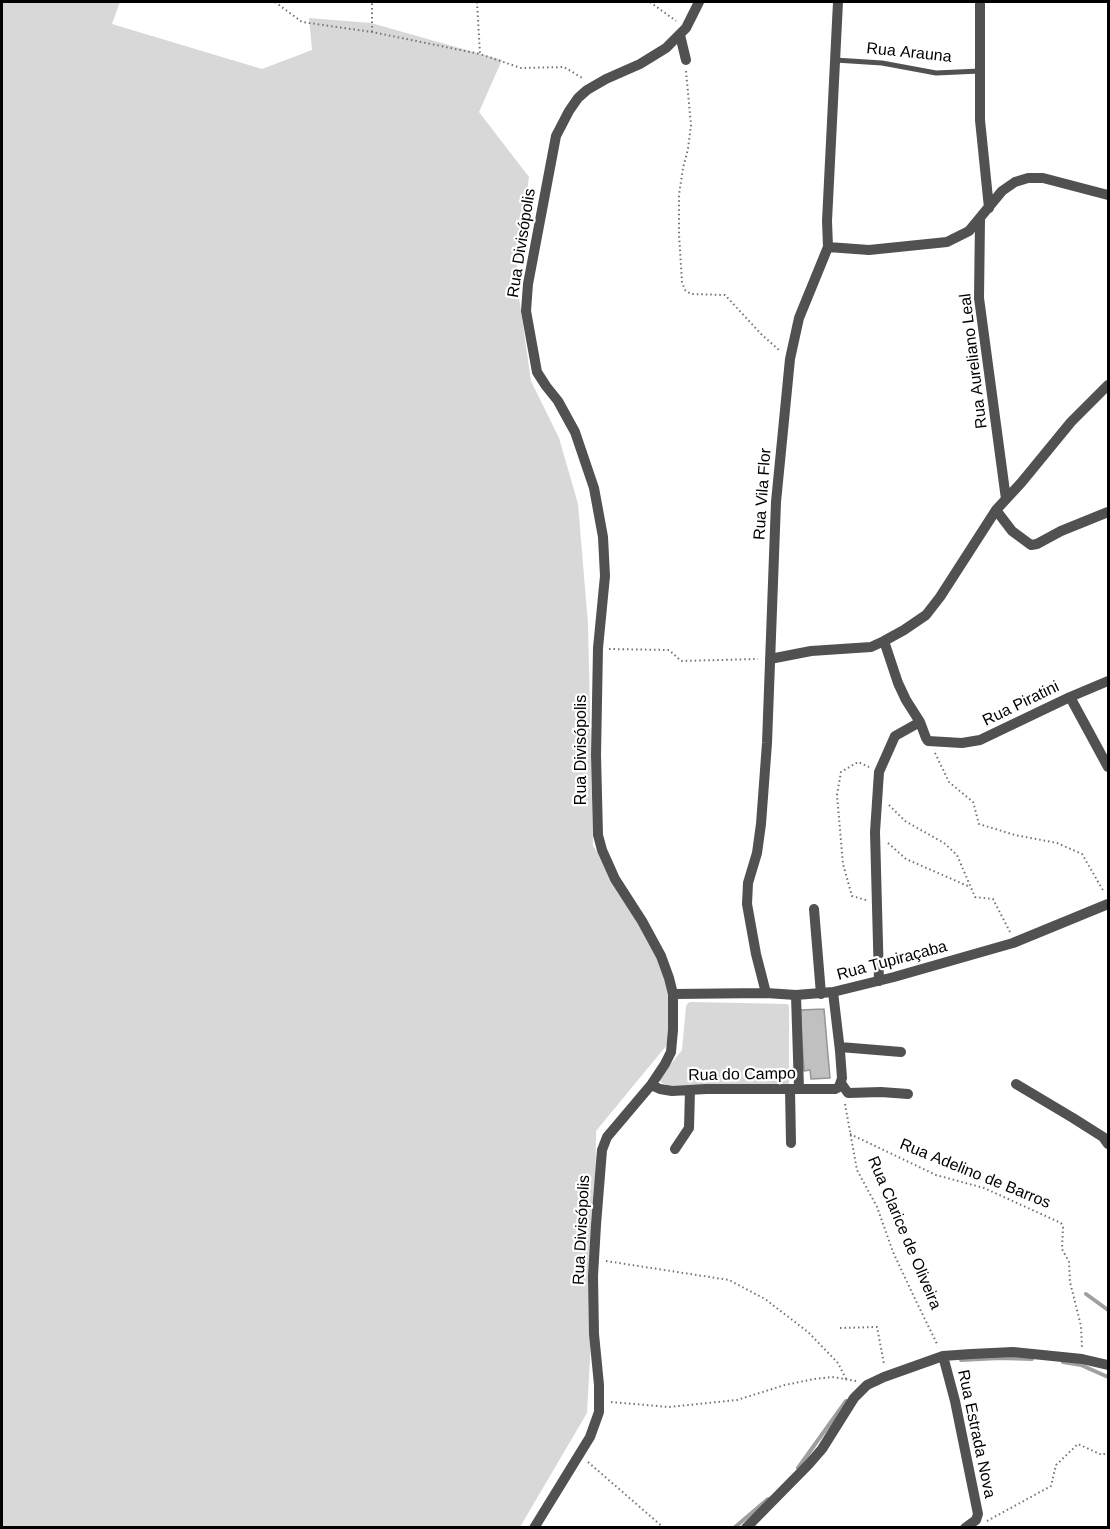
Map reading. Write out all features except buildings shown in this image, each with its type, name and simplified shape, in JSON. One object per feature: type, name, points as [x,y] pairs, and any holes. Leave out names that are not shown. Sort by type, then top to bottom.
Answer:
[{"type":"street","name":"Rua Divisópolis","points":[[534,1527],[590,1437],[599,1412],[594,1334],[594,1259],[602,1150],[607,1137],[651,1085],[671,1052],[673,994],[661,956],[615,879],[598,835],[596,766],[598,648],[605,576],[603,537],[594,488],[575,432],[562,408],[537,372],[526,311],[528,284],[556,136],[569,111],[578,98],[594,86],[640,64],[666,48],[683,31],[699,2]]},
{"type":"street","name":"Rua Vila Flor","points":[[766,993],[747,904],[748,883],[757,853],[762,810],[767,743],[776,502],[790,359],[799,318],[828,248],[827,221],[838,2]]},
{"type":"street","points":[[980,2],[980,120],[989,208]]},
{"type":"street","points":[[683,31],[686,60]]},
{"type":"street","points":[[828,248],[869,250],[947,242],[969,231],[1002,191],[1015,182],[1028,178],[1043,178],[1108,195]]},
{"type":"street","name":"Rua Aureliano Leal","points":[[980,219],[980,298],[1006,499]]},
{"type":"street","points":[[770,659],[811,651],[871,647],[926,615],[996,510],[1071,422],[1108,385]]},
{"type":"street","points":[[996,510],[1012,531],[1031,545],[1108,512]]},
{"type":"street","points":[[884,641],[898,683],[928,741]]},
{"type":"street","name":"Rua Piratini","points":[[928,741],[962,743],[980,740],[1070,696],[1108,681]]},
{"type":"street","points":[[1070,696],[1108,767]]},
{"type":"street","points":[[879,981],[875,832],[879,772],[895,736],[920,722]]},
{"type":"street","name":"Rua Tupiraçaba","points":[[673,994],[796,995],[833,992],[988,951],[1015,942],[1108,902]]},
{"type":"street","points":[[814,909],[820,994]]},
{"type":"street","points":[[833,992],[840,1047],[838,1086],[848,1093],[908,1094]]},
{"type":"street","points":[[791,1143],[795,1089],[796,995]]},
{"type":"street","points":[[840,1047],[901,1052]]},
{"type":"street","points":[[1016,1084],[1103,1137],[1108,1144]]},
{"type":"street","name":"Rua do Campo","points":[[651,1085],[672,1091],[838,1086]]},
{"type":"street","points":[[675,1149],[689,1128],[690,1090]]},
{"type":"street","points":[[746,1527],[822,1449],[854,1398],[867,1385],[886,1376],[943,1356],[1013,1352],[1082,1359],[1108,1365]]},
{"type":"street","name":"Rua Estrada Nova","points":[[943,1356],[975,1494],[978,1514],[976,1520]]},
{"type":"street","points":[[965,1527],[976,1520]]},
{"type":"lane","name":"Rua Arauna","points":[[835,60],[882,63],[936,73],[980,71]]},
{"type":"path","points":[[275,2],[302,22],[372,32],[480,54],[521,68],[564,67],[594,86]]},
{"type":"path","points":[[372,2],[372,32]]},
{"type":"path","points":[[477,2],[480,54]]},
{"type":"path","points":[[650,2],[683,31]]},
{"type":"path","points":[[686,60],[691,125],[679,195],[682,282],[685,290],[691,294],[725,295],[762,335],[790,359]]},
{"type":"path","points":[[598,648],[669,650],[681,660],[689,661],[770,659]]},
{"type":"path","points":[[928,741],[949,782],[973,802],[980,824],[1015,835],[1057,843],[1082,854],[1108,902]]},
{"type":"path","points":[[876,904],[852,896],[843,864],[837,795],[841,772],[858,762],[879,772]]},
{"type":"path","points":[[878,788],[890,806],[905,821],[944,843],[957,855],[975,897],[993,899],[1015,942]]},
{"type":"path","points":[[875,832],[906,859],[971,887]]},
{"type":"path","name":"Rua Clarice de Oliveira","points":[[844,1103],[857,1170],[877,1207],[898,1262],[943,1356]]},
{"type":"path","name":"Rua Adelino de Barros","points":[[850,1134],[936,1175],[984,1188],[1061,1223],[1063,1227],[1062,1249],[1069,1262],[1070,1282],[1081,1326],[1082,1359]]},
{"type":"path","points":[[594,1259],[729,1280],[765,1299],[808,1332],[838,1363],[846,1379]]},
{"type":"path","points":[[840,1328],[877,1327],[886,1376]]},
{"type":"path","points":[[599,1401],[669,1407],[737,1400],[785,1385],[832,1377],[854,1380],[867,1385]]},
{"type":"path","points":[[976,1520],[988,1522],[1051,1486],[1056,1465],[1078,1444],[1102,1455],[1108,1452]]},
{"type":"path","points":[[579,1454],[664,1527]]},
{"type":"shaded area","points":[[2,2],[120,2],[112,24],[262,69],[312,50],[309,18],[371,23],[502,60],[479,112],[529,177],[516,276],[531,381],[559,438],[578,504],[588,624],[593,846],[646,923],[672,975],[671,1040],[596,1131],[595,1266],[587,1413],[520,1527],[2,1528]]},
{"type":"shaded area","points":[[691,1002],[787,1004],[789,1006],[789,1084],[671,1087],[662,1083],[659,1079],[682,1050],[686,1006]]},
{"type":"waterway","points":[[1086,1294],[1108,1310]]},
{"type":"waterway","points":[[961,1360],[1032,1359]]},
{"type":"waterway","points":[[1063,1362],[1081,1365],[1108,1377]]},
{"type":"waterway","points":[[798,1468],[846,1401]]},
{"type":"waterway","points":[[734,1528],[768,1499]]}]
